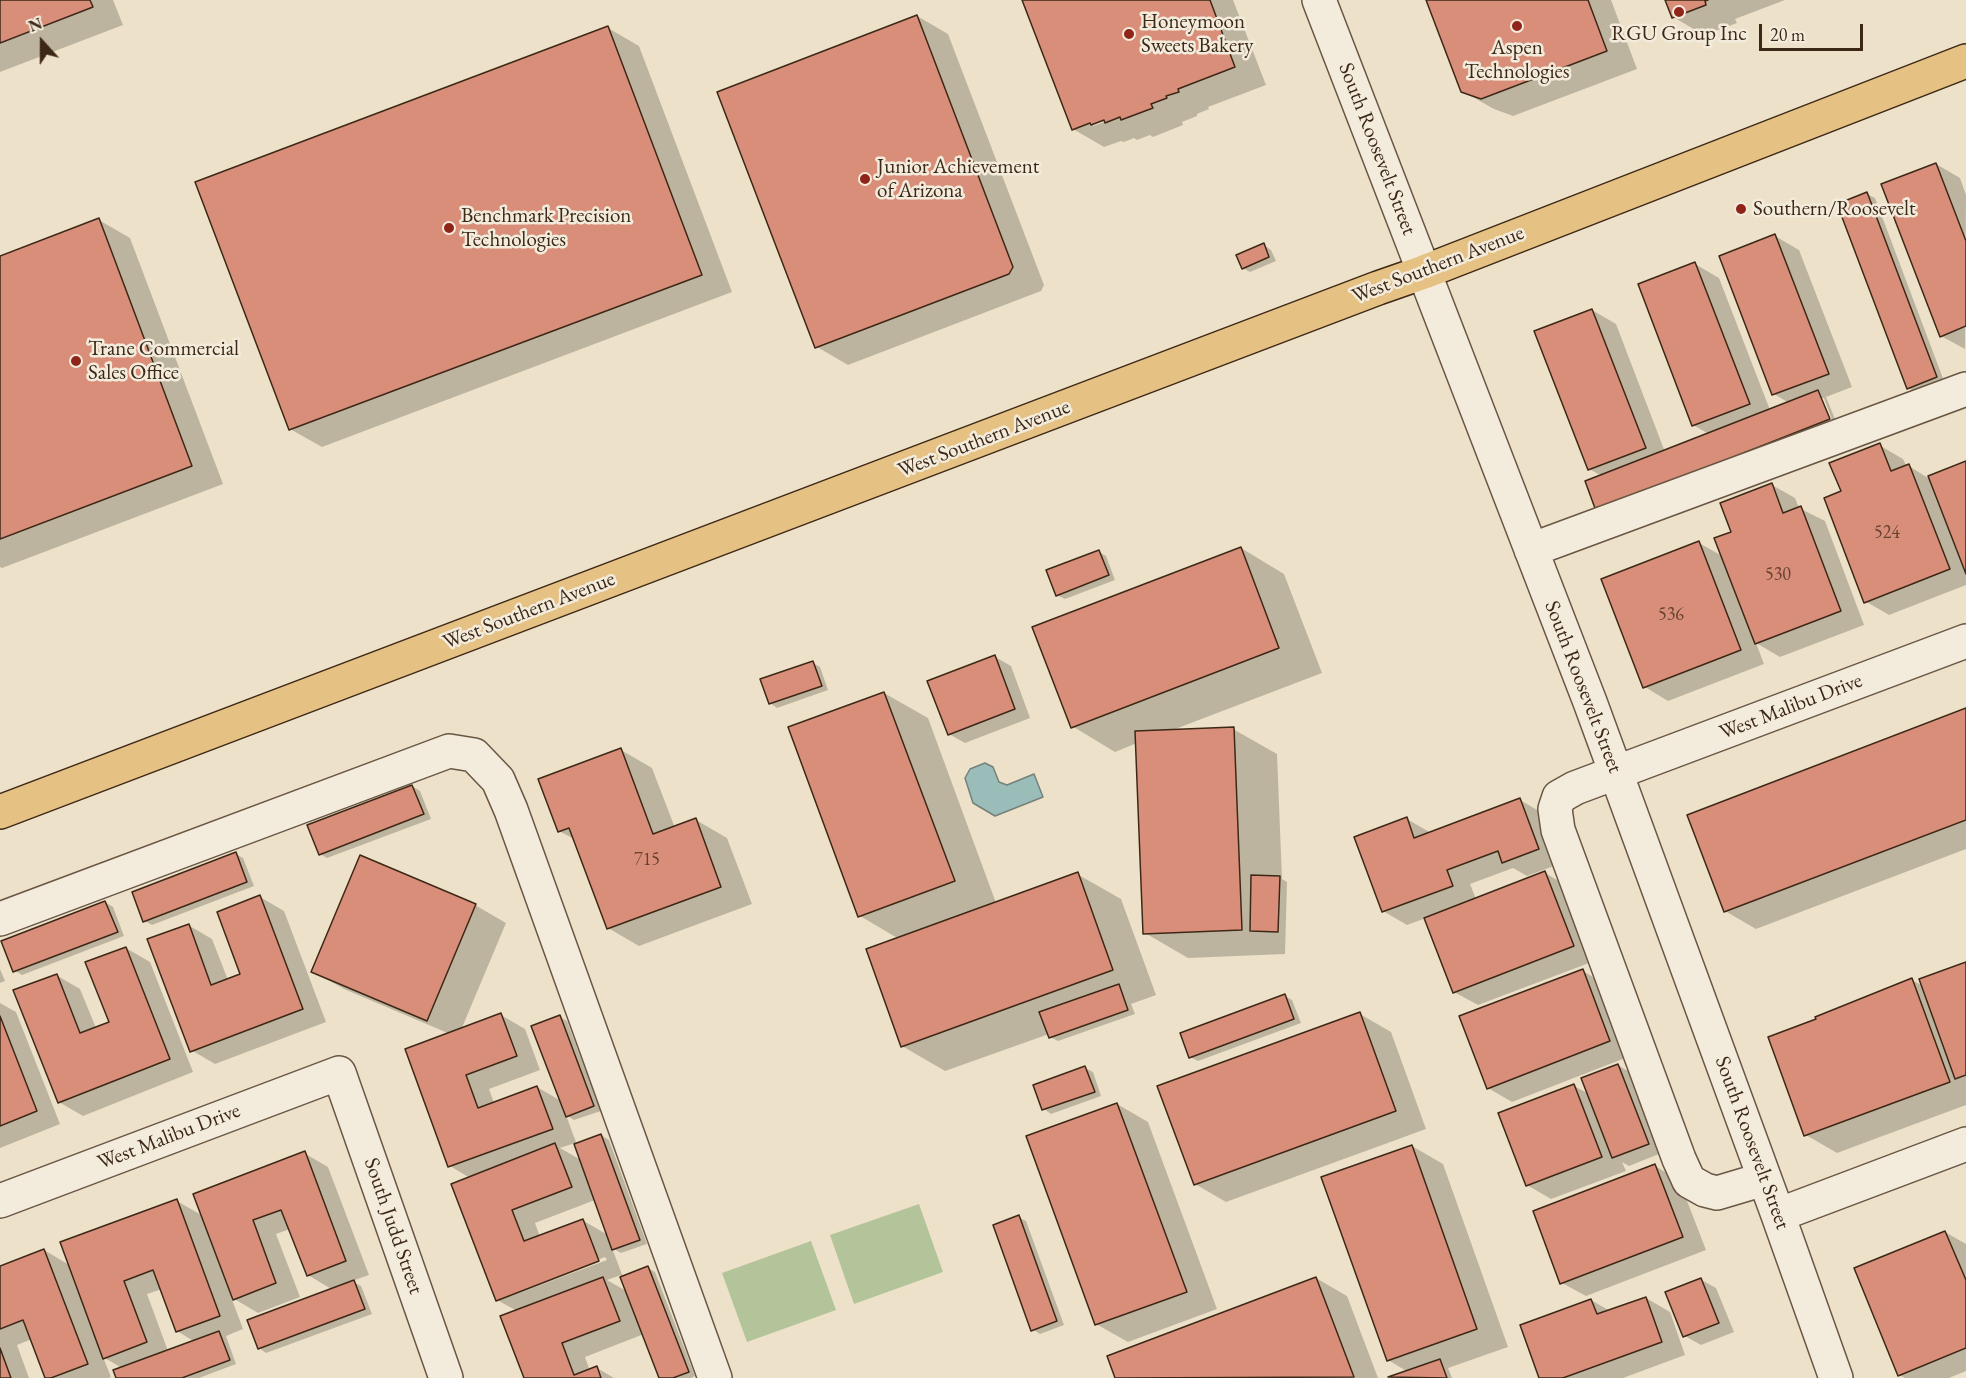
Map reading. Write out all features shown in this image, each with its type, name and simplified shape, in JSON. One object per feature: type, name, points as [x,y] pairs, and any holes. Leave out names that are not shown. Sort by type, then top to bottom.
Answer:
[{"type":"main road","name":"West Southern Avenue","points":[[0,812],[1424,272],[1966,61]]},
{"type":"street","name":"South Roosevelt Street","points":[[1319,0],[1590,702],[1836,1378]]},
{"type":"street","points":[[1531,550],[1966,388]]},
{"type":"street","name":"West Malibu Drive","points":[[1764,1179],[1717,1193],[1705,1191],[1689,1181],[1558,830],[1555,809],[1559,797],[1575,788],[1966,641]]},
{"type":"street","points":[[0,919],[449,751],[474,755],[498,780],[512,810],[715,1378]]},
{"type":"street","name":"West Malibu Drive","points":[[0,1201],[339,1073]]},
{"type":"street","name":"South Judd Street","points":[[339,1073],[446,1378]]},
{"type":"street","points":[[1778,1215],[1966,1144]]},
{"type":"green space","points":[[919,1204],[943,1272],[854,1304],[830,1235]]},
{"type":"green space","points":[[811,1241],[836,1310],[747,1342],[722,1273]]},
{"type":"water","points":[[985,763],[993,767],[999,782],[1007,785],[1034,774],[1043,797],[995,816],[973,803],[965,778],[970,769]]},
{"type":"building","points":[[0,0],[90,0],[93,7],[0,43]]},
{"type":"building","name":"Honeymoon Sweets Bakery","points":[[1022,0],[1210,0],[1235,67],[1178,89],[1179,92],[1151,104],[1153,108],[1121,120],[1120,117],[1105,123],[1104,120],[1072,130]]},
{"type":"building","name":"Aspen Technologies","points":[[1426,0],[1588,0],[1607,51],[1481,99],[1461,92]]},
{"type":"building","name":"RGU Group Inc","points":[[1665,0],[1708,0],[1705,1],[1706,5],[1672,18]]},
{"type":"building","name":"Junior Achievement of Arizona","points":[[917,15],[1013,267],[1009,274],[815,348],[717,92]]},
{"type":"building","name":"Benchmark Precision Technologies","points":[[608,26],[702,275],[289,430],[195,182]]},
{"type":"building","points":[[1936,163],[1966,241],[1966,326],[1940,337],[1881,184]]},
{"type":"building","points":[[1867,192],[1937,377],[1907,389],[1837,204]]},
{"type":"building","name":"Trane Commercial Sales Office","points":[[99,218],[192,466],[0,539],[0,256]]},
{"type":"building","points":[[1775,234],[1829,374],[1772,395],[1719,256]]},
{"type":"building","points":[[1264,243],[1269,257],[1242,269],[1236,255]]},
{"type":"building","points":[[1695,262],[1750,404],[1692,426],[1638,284]]},
{"type":"building","points":[[1592,309],[1646,448],[1588,470],[1534,331]]},
{"type":"building","points":[[1818,390],[1830,419],[1596,511],[1585,481]]},
{"type":"building","points":[[1880,443],[1891,471],[1909,464],[1950,569],[1864,603],[1824,498],[1841,491],[1829,463]]},
{"type":"building","points":[[1966,461],[1966,574],[1928,476]]},
{"type":"building","points":[[1772,483],[1783,513],[1801,506],[1841,611],[1755,644],[1714,538],[1731,532],[1720,503]]},
{"type":"building","points":[[1699,541],[1741,650],[1643,688],[1601,579]]},
{"type":"building","points":[[1241,547],[1279,648],[1071,728],[1032,627]]},
{"type":"building","points":[[1099,550],[1109,575],[1056,596],[1046,570]]},
{"type":"building","points":[[995,655],[1015,709],[948,735],[927,681]]},
{"type":"building","points":[[813,661],[822,686],[769,704],[760,679]]},
{"type":"building","points":[[884,692],[955,881],[858,917],[788,727]]},
{"type":"building","points":[[1966,708],[1966,820],[1724,912],[1687,815]]},
{"type":"building","points":[[1234,727],[1242,930],[1143,934],[1135,731]]},
{"type":"building","points":[[621,748],[653,834],[696,818],[721,887],[607,929],[569,828],[558,832],[538,779]]},
{"type":"building","points":[[412,785],[424,814],[319,855],[307,825]]},
{"type":"building","points":[[1520,798],[1539,849],[1502,863],[1498,851],[1447,870],[1453,886],[1382,912],[1354,837],[1407,817],[1414,838]]},
{"type":"building","points":[[236,852],[247,882],[143,922],[132,892]]},
{"type":"building","points":[[360,855],[476,904],[427,1021],[311,972]]},
{"type":"building","points":[[1545,871],[1574,946],[1453,993],[1424,918]]},
{"type":"building","points":[[1078,872],[1113,970],[901,1047],[866,949]]},
{"type":"building","points":[[1251,875],[1280,876],[1278,932],[1250,931]]},
{"type":"building","points":[[260,895],[303,1009],[190,1052],[147,939],[189,924],[211,985],[240,974],[217,912]]},
{"type":"building","points":[[105,901],[118,932],[13,972],[1,941]]},
{"type":"building","points":[[126,947],[170,1059],[58,1103],[13,990],[57,974],[80,1033],[109,1022],[85,962]]},
{"type":"building","points":[[1966,962],[1966,1075],[1955,1079],[1919,979]]},
{"type":"building","points":[[1583,969],[1610,1041],[1487,1089],[1459,1016]]},
{"type":"building","points":[[1912,978],[1950,1082],[1804,1136],[1768,1037]]},
{"type":"building","points":[[1119,984],[1128,1010],[1049,1038],[1039,1012]]},
{"type":"building","points":[[1285,994],[1294,1019],[1189,1058],[1180,1033]]},
{"type":"building","points":[[1360,1012],[1396,1111],[1194,1185],[1157,1086]]},
{"type":"building","points":[[501,1013],[517,1056],[466,1075],[478,1108],[537,1086],[553,1129],[448,1167],[405,1049]]},
{"type":"building","points":[[560,1015],[594,1106],[566,1117],[531,1026]]},
{"type":"building","points":[[0,1016],[37,1111],[0,1126]]},
{"type":"building","points":[[1618,1064],[1649,1144],[1612,1158],[1581,1078]]},
{"type":"building","points":[[1085,1066],[1095,1092],[1042,1110],[1033,1085]]},
{"type":"building","points":[[1574,1084],[1602,1157],[1526,1186],[1498,1113]]},
{"type":"building","points":[[1117,1103],[1187,1292],[1095,1325],[1026,1136]]},
{"type":"building","points":[[601,1134],[640,1240],[612,1250],[574,1144]]},
{"type":"building","points":[[555,1143],[572,1187],[512,1210],[524,1241],[583,1219],[599,1261],[496,1301],[451,1184]]},
{"type":"building","points":[[1412,1145],[1477,1329],[1387,1361],[1321,1177]]},
{"type":"building","points":[[305,1151],[346,1261],[307,1276],[281,1210],[253,1220],[276,1283],[233,1300],[193,1194]]},
{"type":"building","points":[[1655,1164],[1683,1237],[1560,1284],[1533,1211]]},
{"type":"building","points":[[177,1199],[220,1316],[176,1332],[153,1270],[124,1281],[147,1342],[103,1359],[60,1242]]},
{"type":"building","points":[[1019,1215],[1057,1321],[1031,1331],[993,1225]]},
{"type":"building","points":[[1945,1231],[1966,1280],[1966,1348],[1898,1376],[1854,1268]]},
{"type":"building","points":[[44,1249],[88,1364],[51,1378],[45,1378],[23,1320],[0,1329],[0,1266]]},
{"type":"building","points":[[648,1266],[689,1372],[673,1378],[659,1378],[620,1277]]},
{"type":"building","points":[[603,1277],[620,1321],[562,1343],[574,1375],[597,1366],[601,1378],[524,1378],[500,1316]]},
{"type":"building","points":[[1316,1277],[1354,1377],[1115,1378],[1107,1356]]},
{"type":"building","points":[[1701,1278],[1719,1323],[1683,1337],[1665,1292]]},
{"type":"building","points":[[354,1280],[365,1309],[258,1349],[247,1320]]},
{"type":"building","points":[[1646,1297],[1662,1342],[1563,1378],[1539,1378],[1520,1325],[1591,1299],[1597,1314]]},
{"type":"building","points":[[219,1331],[230,1360],[182,1378],[116,1378],[113,1370]]},
{"type":"building","points":[[0,1348],[11,1378],[0,1378]]},
{"type":"building","points":[[1440,1359],[1447,1378],[1388,1377]]},
{"type":"place","name":"RGU Group Inc","points":[[1679,12]]},
{"type":"place","name":"Aspen Technologies","points":[[1517,26]]},
{"type":"place","name":"Honeymoon Sweets Bakery","points":[[1129,34]]},
{"type":"place","name":"Junior Achievement of Arizona","points":[[865,179]]},
{"type":"place","name":"Southern/Roosevelt","points":[[1741,209]]},
{"type":"place","name":"Benchmark Precision Technologies","points":[[449,228]]},
{"type":"place","name":"Trane Commercial Sales Office","points":[[76,361]]}]
